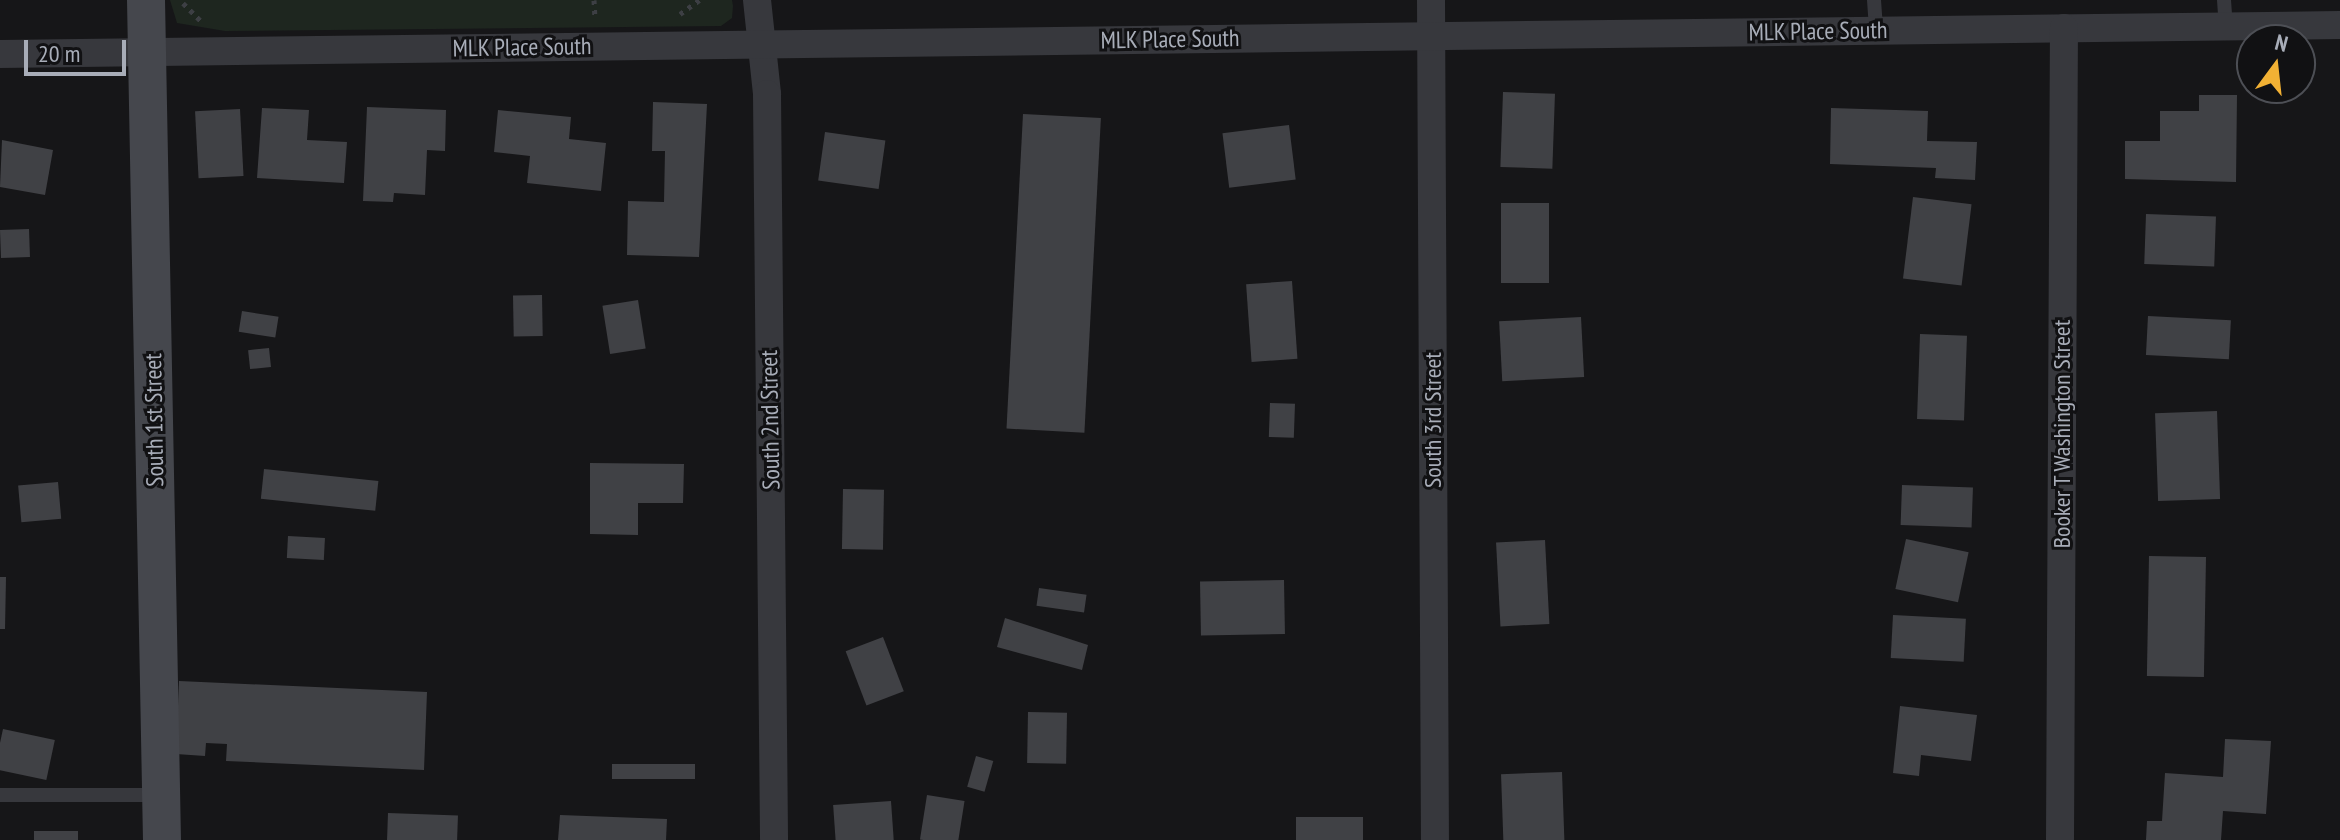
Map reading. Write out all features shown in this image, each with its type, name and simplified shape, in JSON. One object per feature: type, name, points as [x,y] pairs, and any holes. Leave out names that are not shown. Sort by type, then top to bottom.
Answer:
[{"type":"street","name":"South 1st Street","points":[[146,0],[162,840]]},
{"type":"street","name":"South 2nd Street","points":[[757,0],[767,94],[774,840]]},
{"type":"street","name":"South 3rd Street","points":[[1431,0],[1435,840]]},
{"type":"street","name":"MLK Place South","points":[[0,54],[2064,28],[2225,13],[2340,25]]},
{"type":"street","name":"Booker T Washington Street","points":[[2060,840],[2064,28]]},
{"type":"lane","points":[[1874,0],[1876,30]]},
{"type":"lane","points":[[0,795],[161,795]]},
{"type":"path","points":[[594,0],[595,22]]},
{"type":"shaded area","points":[[170,0],[732,0],[733,6],[732,18],[721,26],[225,31],[177,23]]},
{"type":"building","points":[[1503,92],[1555,94],[1552,169],[1500,167]]},
{"type":"building","points":[[2199,95],[2236,95],[2236,182],[2125,179],[2125,141],[2160,141],[2160,111],[2199,111]]},
{"type":"building","points":[[653,102],[707,104],[699,257],[627,255],[628,201],[664,202],[665,151],[652,151]]},
{"type":"building","points":[[367,107],[446,110],[445,151],[427,150],[425,195],[394,193],[393,202],[363,201]]},
{"type":"building","points":[[262,108],[309,110],[307,140],[347,142],[344,183],[257,178]]},
{"type":"building","points":[[1831,108],[1928,111],[1927,141],[1977,142],[1975,180],[1935,178],[1936,168],[1830,164]]},
{"type":"building","points":[[240,109],[244,176],[199,178],[195,111]]},
{"type":"building","points":[[498,110],[571,117],[569,139],[606,143],[601,191],[527,183],[530,156],[494,152]]},
{"type":"building","points":[[1023,114],[1101,118],[1084,433],[1007,429]]},
{"type":"building","points":[[1289,125],[1296,180],[1229,188],[1222,133]]},
{"type":"building","points":[[825,132],[885,140],[879,189],[818,181]]},
{"type":"building","points":[[2,140],[53,150],[45,195],[0,187]]},
{"type":"building","points":[[1913,197],[1972,204],[1962,286],[1903,278]]},
{"type":"building","points":[[1501,203],[1549,203],[1549,283],[1501,283]]},
{"type":"building","points":[[2146,214],[2216,216],[2214,266],[2144,264]]},
{"type":"building","points":[[29,229],[30,257],[1,258],[0,230]]},
{"type":"building","points":[[1292,281],[1297,359],[1252,362],[1246,284]]},
{"type":"building","points":[[542,295],[543,336],[514,336],[513,296]]},
{"type":"building","points":[[638,300],[646,348],[610,354],[602,306]]},
{"type":"building","points":[[242,311],[279,317],[275,338],[239,332]]},
{"type":"building","points":[[2148,316],[2231,320],[2229,359],[2146,355]]},
{"type":"building","points":[[1581,317],[1584,377],[1502,381],[1499,321]]},
{"type":"building","points":[[1920,334],[1967,336],[1964,421],[1917,419]]},
{"type":"building","points":[[269,348],[271,367],[250,369],[248,350]]},
{"type":"building","points":[[1270,403],[1295,404],[1294,438],[1269,437]]},
{"type":"building","points":[[2217,411],[2220,499],[2158,501],[2155,413]]},
{"type":"building","points":[[590,463],[684,464],[683,503],[638,503],[638,535],[590,534]]},
{"type":"building","points":[[264,469],[378,481],[375,511],[261,499]]},
{"type":"building","points":[[58,482],[61,519],[21,522],[18,485]]},
{"type":"building","points":[[1902,485],[1973,487],[1972,527],[1901,525]]},
{"type":"building","points":[[843,489],[884,490],[883,550],[842,549]]},
{"type":"building","points":[[288,536],[325,538],[324,560],[287,558]]},
{"type":"building","points":[[1906,539],[1969,552],[1958,602],[1895,589]]},
{"type":"building","points":[[1545,540],[1549,624],[1500,626],[1496,543]]},
{"type":"building","points":[[2149,556],[2206,557],[2204,677],[2147,676]]},
{"type":"building","points":[[0,577],[6,577],[5,629],[0,629]]},
{"type":"building","points":[[1284,580],[1285,634],[1201,635],[1200,581]]},
{"type":"building","points":[[1039,588],[1087,595],[1084,613],[1036,606]]},
{"type":"building","points":[[1893,615],[1966,619],[1964,662],[1891,658]]},
{"type":"building","points":[[1005,618],[1088,645],[1082,670],[997,647]]},
{"type":"building","points":[[883,637],[904,691],[866,705],[846,651]]},
{"type":"building","points":[[179,681],[427,692],[424,770],[226,761],[227,744],[206,743],[205,756],[176,754]]},
{"type":"building","points":[[1900,706],[1977,715],[1971,761],[1921,755],[1919,776],[1893,773]]},
{"type":"building","points":[[1028,712],[1067,713],[1066,764],[1027,763]]},
{"type":"building","points":[[3,729],[55,740],[46,780],[0,770]]},
{"type":"building","points":[[2225,739],[2271,741],[2266,814],[2223,811],[2221,840],[2146,840],[2147,821],[2162,821],[2165,773],[2223,777]]},
{"type":"building","points":[[976,756],[993,761],[984,792],[967,787]]},
{"type":"building","points":[[612,764],[695,764],[695,779],[612,779]]},
{"type":"building","points":[[1562,772],[1564,840],[1503,840],[1501,774]]},
{"type":"building","points":[[927,795],[965,801],[958,840],[920,839]]},
{"type":"building","points":[[891,801],[894,840],[836,840],[833,805]]},
{"type":"building","points":[[388,813],[458,815],[457,840],[387,840]]},
{"type":"building","points":[[560,815],[667,819],[666,840],[558,840]]},
{"type":"building","points":[[1296,817],[1363,817],[1363,840],[1296,840]]},
{"type":"building","points":[[34,831],[78,831],[78,840],[34,840]]}]
